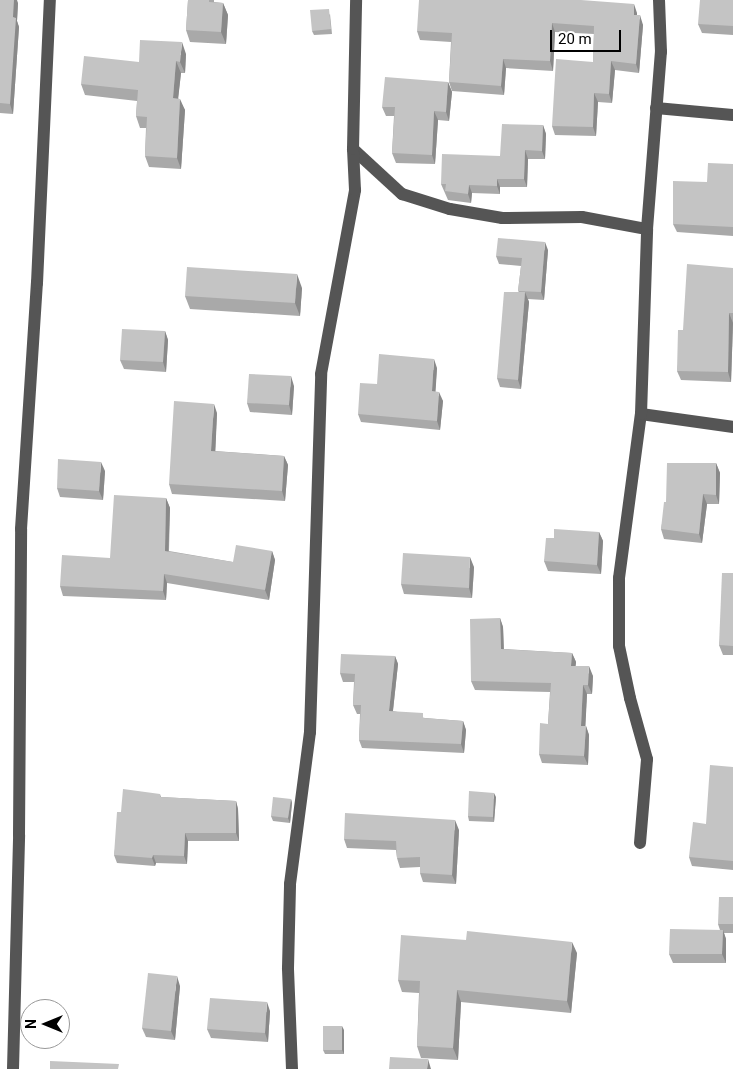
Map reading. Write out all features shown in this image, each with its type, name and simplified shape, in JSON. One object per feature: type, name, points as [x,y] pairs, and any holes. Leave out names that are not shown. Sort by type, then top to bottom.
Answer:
[{"type":"street","points":[[14,1069],[19,835],[21,529],[37,282],[50,0]]},
{"type":"street","points":[[292,1069],[288,968],[290,884],[310,732],[321,374],[355,190],[353,149],[356,0]]},
{"type":"street","points":[[640,843],[647,759],[630,698],[619,646],[619,578],[641,414],[646,230],[661,52],[659,0]]},
{"type":"street","points":[[656,108],[733,115]]},
{"type":"street","points":[[353,149],[402,194],[450,209],[502,218],[582,217],[646,230]]},
{"type":"street","points":[[641,414],[733,427]]},
{"type":"building","points":[[0,0],[14,0],[13,17],[16,18],[10,104],[0,103]]},
{"type":"building","points":[[188,0],[209,0],[209,2],[223,3],[221,32],[186,30]]},
{"type":"building","points":[[419,0],[581,0],[634,4],[634,15],[640,15],[636,64],[611,61],[609,94],[594,93],[593,127],[552,126],[556,59],[593,62],[594,26],[552,23],[550,61],[503,59],[501,86],[449,82],[452,33],[417,31]]},
{"type":"building","points":[[700,0],[733,0],[733,26],[698,24]]},
{"type":"building","points":[[329,9],[331,29],[312,31],[310,10]]},
{"type":"building","points":[[140,40],[182,42],[180,62],[176,61],[173,98],[180,99],[177,158],[145,156],[147,117],[136,116],[138,90],[81,84],[84,56],[139,62]]},
{"type":"building","points":[[385,77],[448,82],[446,112],[434,111],[432,155],[392,153],[395,107],[382,107]]},
{"type":"building","points":[[502,124],[543,125],[542,151],[525,150],[524,179],[497,179],[497,186],[469,185],[468,194],[445,191],[446,184],[441,184],[442,154],[500,156]]},
{"type":"building","points":[[708,163],[733,164],[733,227],[673,224],[673,181],[707,182]]},
{"type":"building","points":[[498,238],[545,242],[541,292],[518,291],[522,258],[496,256]]},
{"type":"building","points":[[687,264],[733,268],[733,313],[729,313],[728,372],[677,371],[678,330],[683,330]]},
{"type":"building","points":[[187,267],[297,274],[295,303],[185,296]]},
{"type":"building","points":[[504,292],[525,292],[518,380],[497,378]]},
{"type":"building","points":[[122,329],[165,331],[163,362],[120,360]]},
{"type":"building","points":[[379,354],[434,359],[432,391],[439,392],[437,421],[358,414],[360,383],[377,384]]},
{"type":"building","points":[[249,374],[291,376],[289,405],[247,403]]},
{"type":"building","points":[[174,401],[214,404],[211,451],[284,456],[282,491],[169,484]]},
{"type":"building","points":[[58,459],[101,462],[99,491],[57,488]]},
{"type":"building","points":[[667,463],[716,463],[716,495],[703,494],[699,534],[661,529],[664,502],[666,502]]},
{"type":"building","points":[[114,495],[166,498],[165,551],[233,562],[236,545],[272,551],[265,590],[164,574],[163,591],[60,586],[62,555],[110,558]]},
{"type":"building","points":[[554,529],[599,532],[597,565],[544,561],[546,538],[554,538]]},
{"type":"building","points":[[403,553],[470,557],[469,588],[401,584]]},
{"type":"building","points":[[722,573],[733,573],[733,646],[719,645]]},
{"type":"building","points":[[500,618],[501,649],[572,653],[571,666],[589,666],[588,685],[583,685],[581,726],[586,726],[584,756],[539,754],[540,723],[548,724],[551,683],[471,681],[470,619]]},
{"type":"building","points":[[341,654],[395,656],[389,711],[423,713],[423,718],[463,721],[461,744],[359,740],[361,705],[353,705],[355,674],[340,673]]},
{"type":"building","points":[[710,765],[733,767],[733,861],[689,857],[693,822],[706,824]]},
{"type":"building","points":[[123,789],[160,794],[160,797],[236,801],[236,833],[185,833],[184,856],[153,855],[152,858],[114,855],[117,812],[121,812]]},
{"type":"building","points":[[469,791],[494,793],[493,817],[468,816]]},
{"type":"building","points":[[273,797],[291,799],[288,818],[271,816]]},
{"type":"building","points":[[345,813],[455,820],[452,875],[420,873],[420,857],[397,858],[396,841],[344,839]]},
{"type":"building","points":[[719,897],[733,897],[733,924],[718,924]]},
{"type":"building","points":[[670,929],[723,930],[722,954],[669,954]]},
{"type":"building","points":[[467,931],[572,942],[567,1001],[457,990],[453,1048],[417,1046],[420,981],[398,980],[401,935],[466,940]]},
{"type":"building","points":[[148,973],[177,976],[171,1031],[142,1028]]},
{"type":"building","points":[[210,998],[267,1002],[265,1033],[207,1029]]},
{"type":"building","points":[[323,1026],[342,1026],[342,1050],[323,1050]]},
{"type":"building","points":[[390,1057],[428,1059],[427,1069],[389,1069]]},
{"type":"building","points":[[50,1061],[119,1064],[118,1069],[50,1069]]}]
